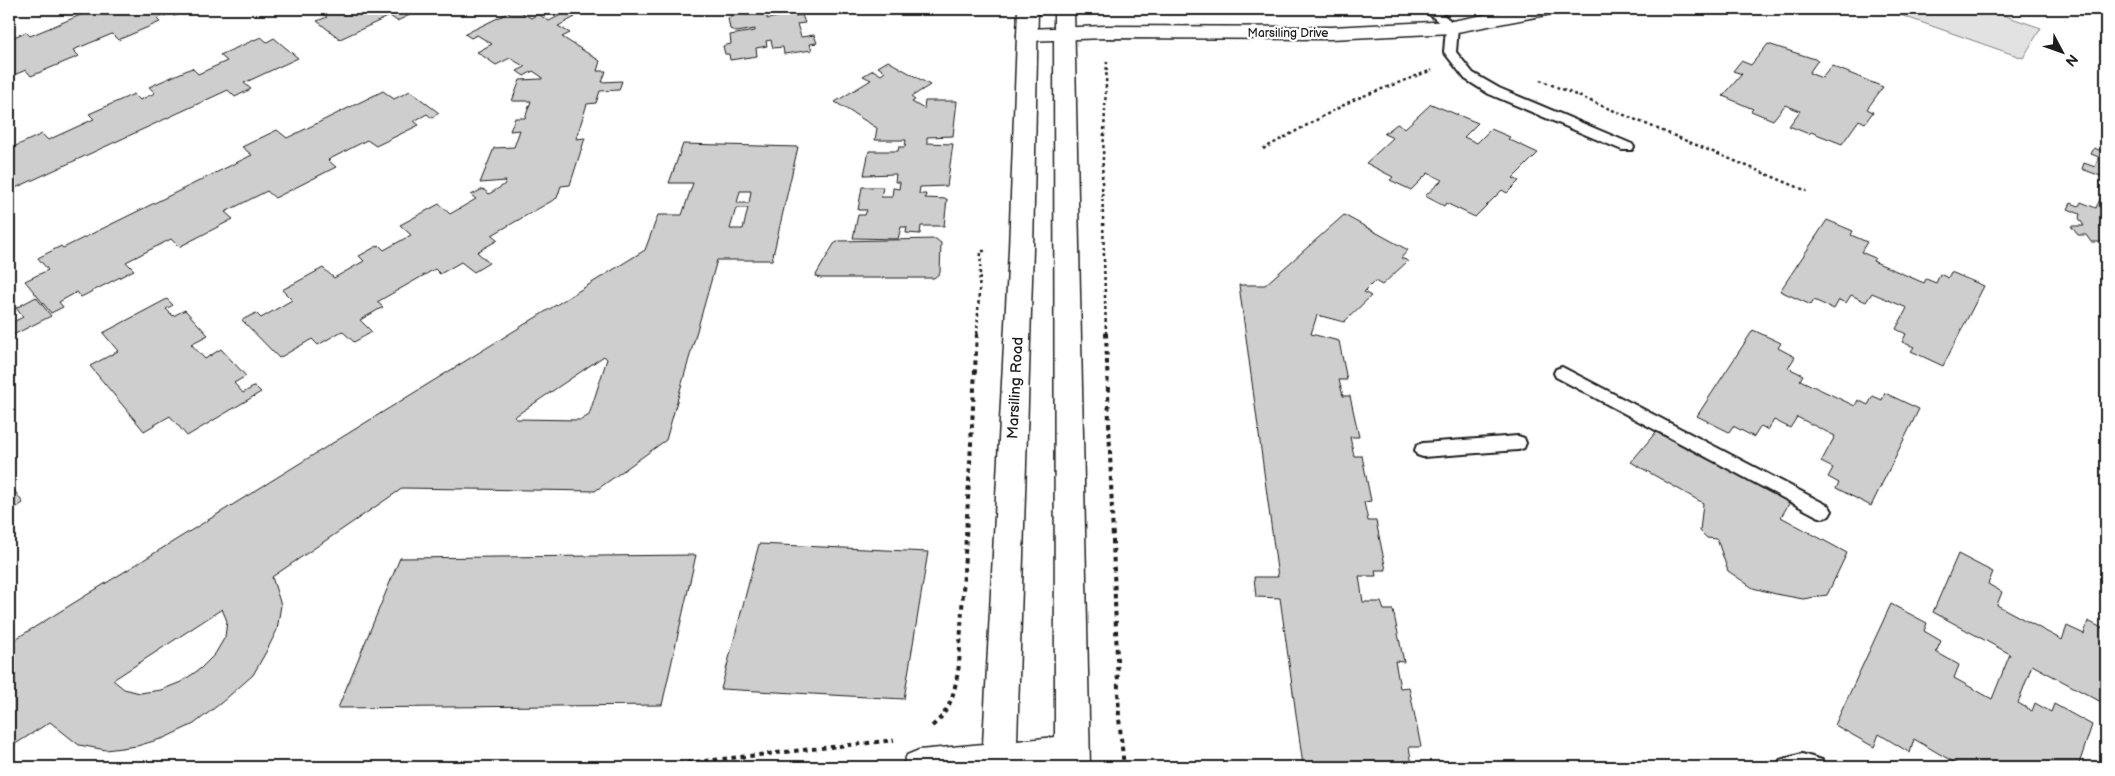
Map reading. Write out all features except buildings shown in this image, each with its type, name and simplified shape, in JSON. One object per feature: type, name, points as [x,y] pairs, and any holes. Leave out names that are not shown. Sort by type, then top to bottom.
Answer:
[{"type":"street","name":"Marsiling Drive","points":[[1027,21],[1355,18],[1435,14],[1472,9]]},
{"type":"street","name":"Marsiling Drive","points":[[1064,20],[1105,32],[1331,33],[1452,27],[1546,9]]},
{"type":"street","points":[[920,767],[1073,760],[1064,20]]},
{"type":"street","name":"Marsiling Road","points":[[999,763],[1021,249],[1027,21]]},
{"type":"lane","points":[[1435,14],[1452,27],[1450,52],[1469,76],[1494,92],[1626,147]]},
{"type":"lane","points":[[1562,373],[1823,510]]},
{"type":"lane","points":[[1423,450],[1518,443]]},
{"type":"lane","points":[[1787,767],[1802,764],[1814,767]]},
{"type":"path","points":[[1107,61],[1102,181],[1111,519],[1119,718],[1124,767]]},
{"type":"path","points":[[928,728],[942,720],[954,697],[959,665],[981,251],[1021,249]]},
{"type":"path","points":[[651,767],[896,740]]},
{"type":"shaded area","points":[[1890,9],[1985,9],[2041,28],[2023,58],[1889,11]]}]
